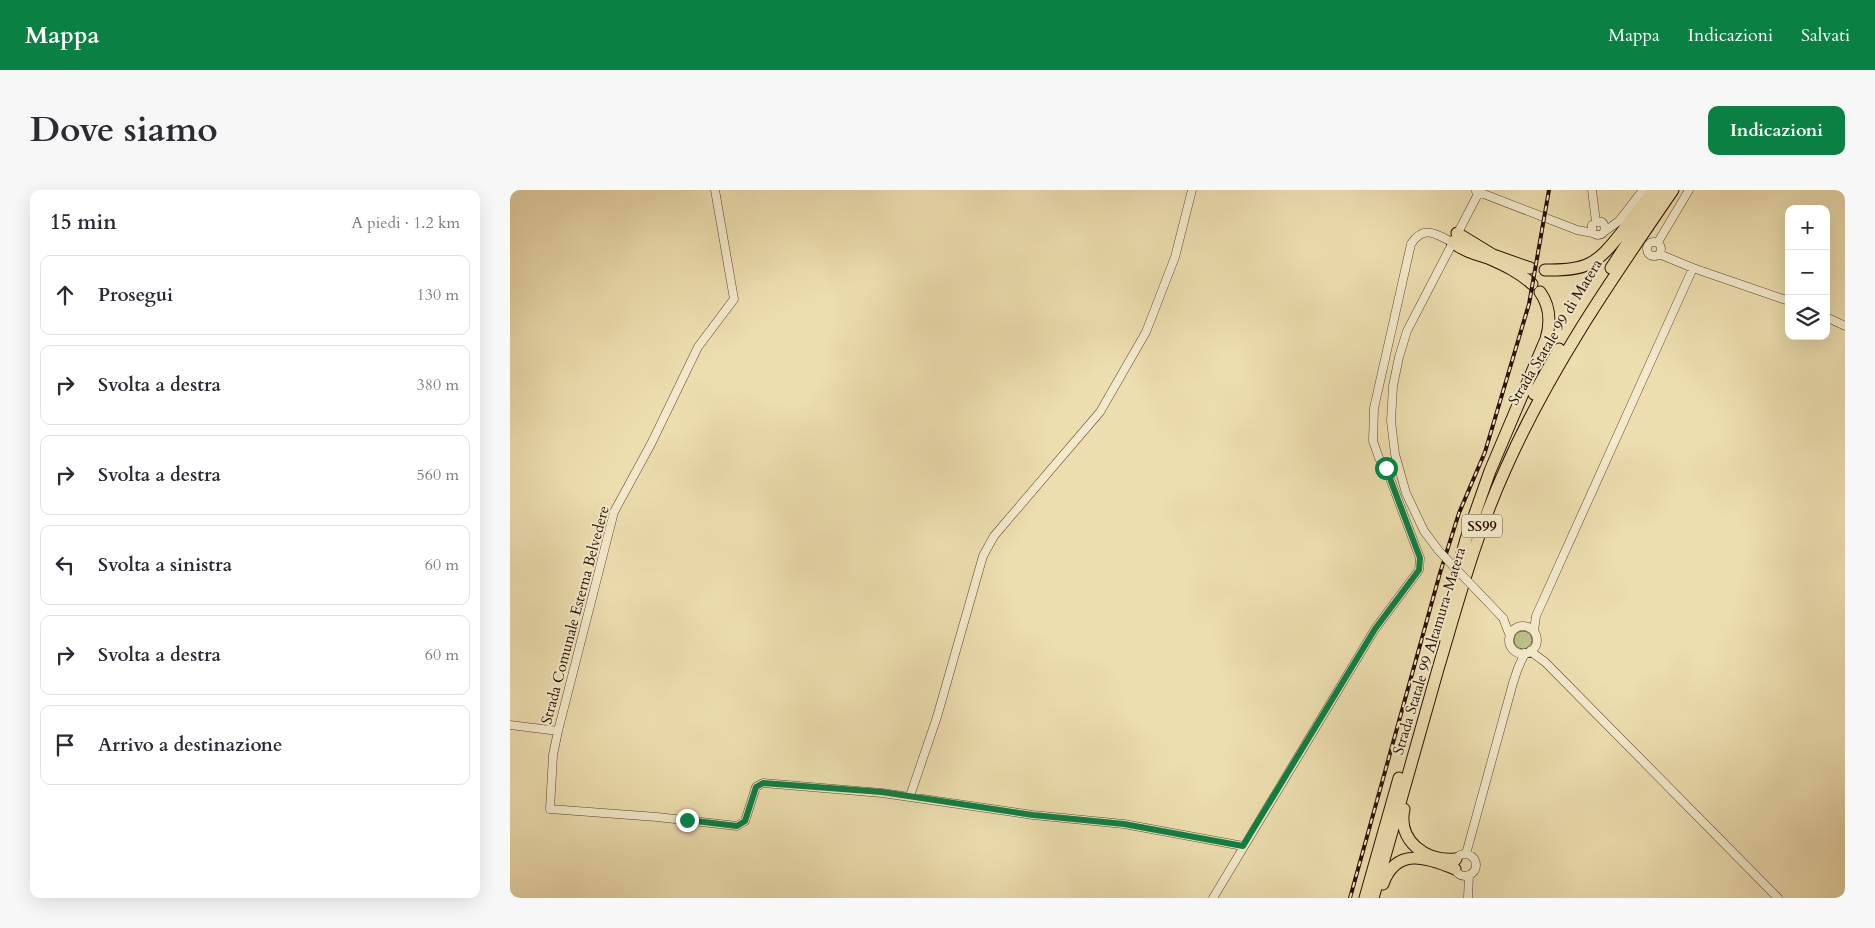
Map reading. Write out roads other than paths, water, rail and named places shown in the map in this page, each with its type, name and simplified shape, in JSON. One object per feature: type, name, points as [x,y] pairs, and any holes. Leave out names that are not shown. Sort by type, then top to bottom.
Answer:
[{"type":"highway","points":[[1545,270],[1564,270],[1580,267],[1594,262],[1605,254],[1654,190]]},
{"type":"highway","name":"Strada Statale 99 di Matera","points":[[1365,898],[1450,598],[1479,515],[1518,424],[1547,369],[1662,190]]},
{"type":"highway","name":"Strada Statale 99 Altamura-Matera","points":[[1373,898],[1460,595],[1485,518],[1525,427],[1583,322],[1673,190]]},
{"type":"highway","points":[[1450,598],[1466,539],[1484,487],[1549,330],[1547,305],[1536,288],[1513,270],[1469,253],[1455,238]]},
{"type":"highway","points":[[1455,238],[1493,255],[1530,268]]},
{"type":"highway","points":[[1433,687],[1420,752],[1402,818],[1403,829],[1416,848],[1426,855],[1459,861]]},
{"type":"highway","points":[[1379,898],[1390,871],[1396,864],[1405,859],[1415,857],[1459,861]]},
{"type":"street","name":"Strada Comunale Esterna Belvedere","points":[[715,190],[734,299],[698,347],[651,444],[614,512],[558,731],[553,755],[550,809],[657,816],[737,826],[745,821],[755,790],[760,784],[882,792],[910,796]]},
{"type":"street","points":[[1192,190],[1174,257],[1142,340],[1100,412],[998,530],[983,556],[937,717],[910,796],[1033,815],[1124,824],[1243,846]]},
{"type":"street","points":[[1592,190],[1598,227]]},
{"type":"street","points":[[1534,631],[1503,618],[1439,551],[1424,532],[1406,493],[1395,454],[1391,421],[1393,386],[1399,357],[1407,331],[1455,238],[1476,191],[1577,230],[1598,227],[1619,220],[1643,190]]},
{"type":"street","points":[[1658,242],[1689,190]]},
{"type":"street","points":[[1213,898],[1375,629],[1419,570],[1420,558],[1386,468],[1379,458],[1373,441],[1374,408],[1410,244],[1416,236],[1427,232],[1455,238]]},
{"type":"street","points":[[1658,242],[1648,243],[1646,250],[1651,256],[1658,254],[1785,300]]},
{"type":"street","points":[[1658,242],[1661,248],[1658,254]]},
{"type":"street","points":[[1693,268],[1536,616],[1534,631],[1537,638],[1536,645],[1546,662],[1778,898]]},
{"type":"street","points":[[1830,319],[1845,326]]},
{"type":"street","points":[[1510,636],[1536,616]]},
{"type":"street","points":[[1503,618],[1510,636],[1510,644],[1516,651],[1518,668]]},
{"type":"street","points":[[1459,861],[1472,857],[1475,864],[1474,871],[1469,875],[1459,874],[1459,861],[1518,668],[1528,652],[1536,645]]},
{"type":"street","points":[[1516,651],[1528,652],[1546,662]]},
{"type":"street","points":[[510,725],[558,731]]},
{"type":"street","points":[[1468,898],[1469,875]]},
{"type":"railway","points":[[1350,898],[1440,573],[1459,513],[1485,452],[1529,304],[1549,190]]}]
